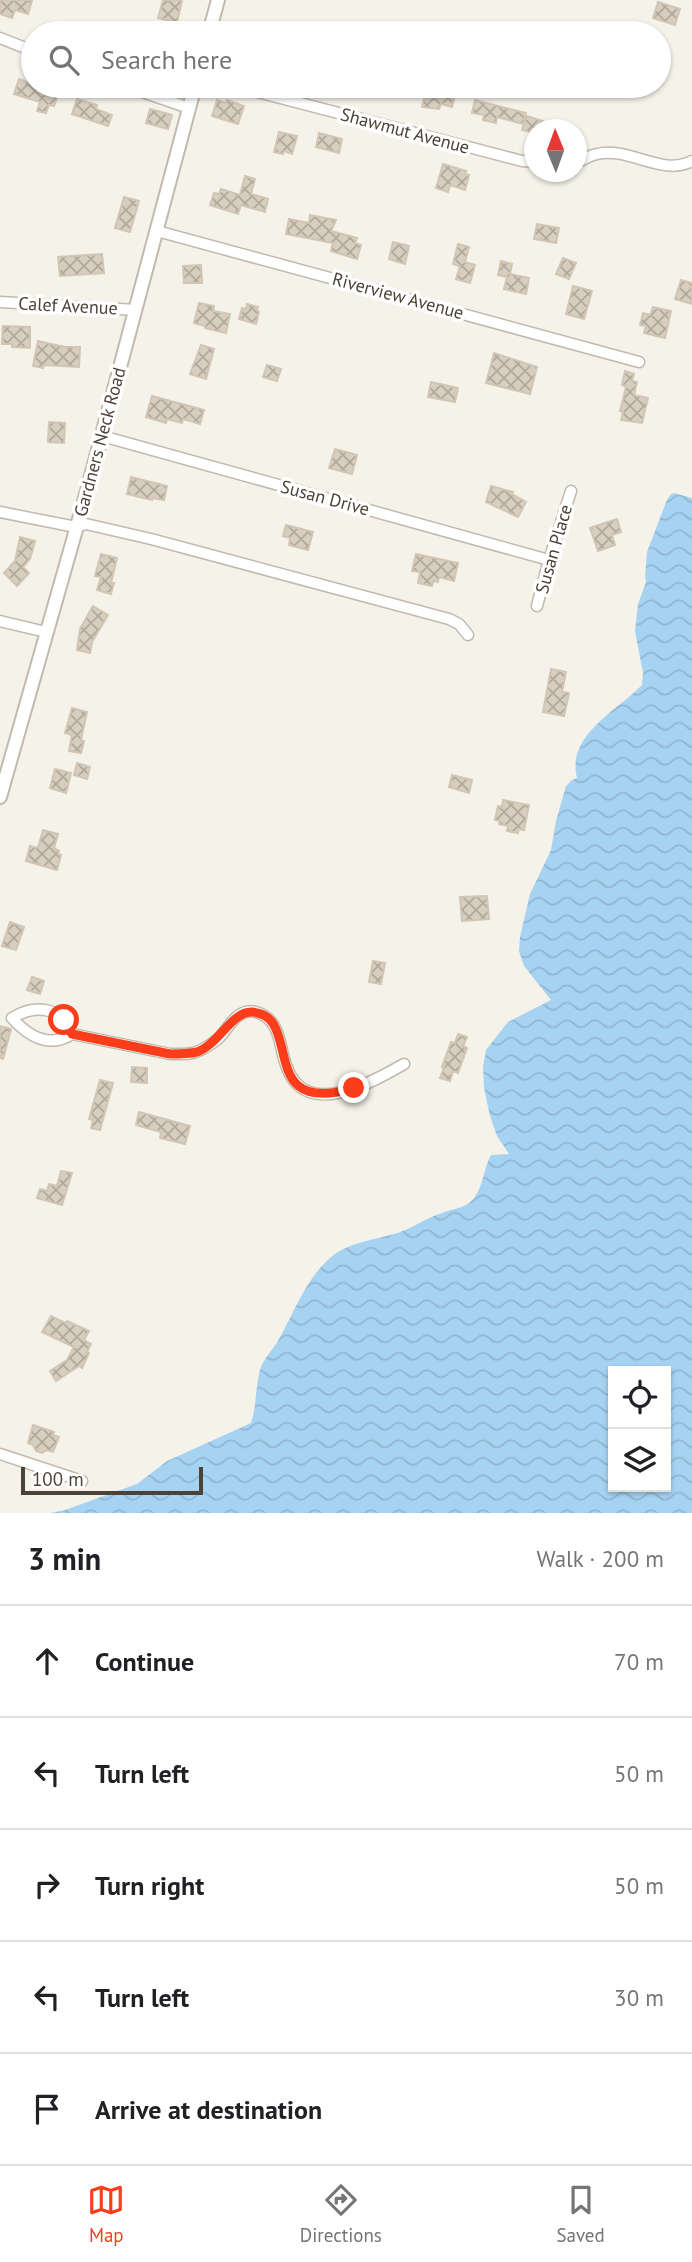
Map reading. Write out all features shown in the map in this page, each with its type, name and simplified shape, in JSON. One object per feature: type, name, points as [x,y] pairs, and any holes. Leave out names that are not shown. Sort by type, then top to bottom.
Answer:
[{"type":"street","points":[[212,21],[218,0]]},
{"type":"street","points":[[0,38],[21,46]]},
{"type":"street","points":[[160,98],[189,108]]},
{"type":"street","name":"Gardners Neck Road","points":[[0,797],[102,436],[192,98]]},
{"type":"street","name":"Shawmut Avenue","points":[[281,98],[524,161]]},
{"type":"street","points":[[587,158],[605,153],[628,155],[674,167],[692,161]]},
{"type":"street","name":"Riverview Avenue","points":[[157,231],[639,362]]},
{"type":"street","name":"Calef Avenue","points":[[0,302],[136,310]]},
{"type":"street","name":"Susan Drive","points":[[102,436],[549,560]]},
{"type":"street","name":"Susan Place","points":[[537,606],[570,491]]},
{"type":"street","points":[[0,512],[76,527],[86,524],[151,539],[449,619],[459,624],[468,635]]},
{"type":"street","points":[[0,621],[46,632]]},
{"type":"street","points":[[12,1018],[25,1010],[50,1011],[64,1020],[72,1034]]},
{"type":"street","points":[[0,1014],[12,1018],[24,1032],[35,1037],[61,1040],[72,1034],[170,1054],[184,1054],[211,1044],[238,1016],[255,1012],[270,1020],[276,1029],[293,1081],[302,1089],[324,1095],[367,1083],[404,1064]]},
{"type":"street","points":[[0,1454],[82,1481]]},
{"type":"water","points":[[674,493],[692,498],[692,1513],[49,1513],[62,1511],[137,1484],[167,1461],[251,1423],[261,1366],[279,1339],[307,1286],[321,1267],[346,1248],[400,1232],[466,1205],[474,1199],[480,1187],[491,1155],[509,1154],[497,1136],[490,1116],[484,1088],[483,1067],[486,1050],[508,1022],[551,1000],[524,966],[519,951],[520,937],[530,894],[551,850],[566,786],[577,778],[579,749],[596,725],[642,685],[643,673],[635,631],[638,604],[646,582],[647,552],[666,502]]},
{"type":"building","points":[[0,0],[32,0],[28,14],[15,10],[12,18],[0,14]]},
{"type":"building","points":[[163,0],[182,0],[177,21],[158,18]]},
{"type":"building","points":[[658,2],[680,9],[675,25],[671,21],[653,18]]},
{"type":"building","points":[[19,79],[21,80],[21,96],[14,94]]},
{"type":"building","points":[[27,98],[57,98],[54,106],[49,105],[46,113],[37,111],[40,102]]},
{"type":"building","points":[[424,98],[454,98],[452,107],[441,104],[439,109],[422,107]]},
{"type":"building","points":[[77,99],[97,105],[96,109],[112,115],[108,126],[72,114]]},
{"type":"building","points":[[217,100],[226,103],[227,100],[244,106],[238,124],[212,116]]},
{"type":"building","points":[[475,100],[526,113],[523,124],[497,117],[496,123],[483,120],[484,115],[472,113]]},
{"type":"building","points":[[150,109],[172,115],[168,129],[146,123]]},
{"type":"building","points":[[279,132],[297,136],[292,154],[274,152]]},
{"type":"building","points":[[319,133],[342,139],[339,153],[316,147]]},
{"type":"building","points":[[443,164],[466,171],[465,174],[469,175],[465,190],[450,185],[448,192],[436,188]]},
{"type":"building","points":[[245,176],[255,179],[251,194],[268,199],[265,212],[241,205],[238,214],[210,205],[214,193],[219,194],[221,189],[240,195]]},
{"type":"building","points":[[124,197],[139,201],[130,232],[115,228]]},
{"type":"building","points":[[310,215],[336,220],[331,231],[357,238],[355,243],[361,245],[357,259],[331,251],[333,243],[286,234],[289,219],[309,223]]},
{"type":"building","points":[[537,224],[559,228],[556,243],[534,239]]},
{"type":"building","points":[[393,242],[409,246],[405,264],[389,259]]},
{"type":"building","points":[[458,244],[469,247],[465,262],[475,265],[470,283],[456,279],[460,266],[453,264]]},
{"type":"building","points":[[102,254],[104,273],[60,276],[58,257]]},
{"type":"building","points":[[563,258],[576,263],[569,279],[556,274]]},
{"type":"building","points":[[501,261],[512,264],[510,274],[529,278],[526,294],[504,289],[507,277],[498,275]]},
{"type":"building","points":[[201,265],[202,283],[184,283],[183,266]]},
{"type":"building","points":[[681,280],[692,283],[692,304],[675,299]]},
{"type":"building","points":[[573,286],[592,291],[584,319],[566,314]]},
{"type":"building","points":[[199,303],[214,306],[213,311],[230,314],[226,333],[194,323]]},
{"type":"building","points":[[247,304],[258,307],[256,324],[239,319],[242,308],[246,309]]},
{"type":"building","points":[[653,307],[671,311],[665,338],[644,333],[646,326],[640,325],[643,313],[650,315]]},
{"type":"building","points":[[3,326],[30,327],[30,348],[2,344]]},
{"type":"building","points":[[38,341],[65,347],[80,347],[79,367],[33,366]]},
{"type":"building","points":[[201,345],[214,349],[206,379],[190,374]]},
{"type":"building","points":[[494,353],[537,367],[530,394],[486,383]]},
{"type":"building","points":[[267,365],[281,369],[277,381],[263,377]]},
{"type":"building","points":[[625,371],[634,374],[632,381],[637,382],[634,395],[648,398],[642,423],[621,420],[623,412],[620,411],[626,387],[622,385]]},
{"type":"building","points":[[431,382],[458,388],[455,402],[428,397]]},
{"type":"building","points":[[152,396],[204,410],[200,424],[183,419],[182,423],[167,419],[166,423],[146,417]]},
{"type":"building","points":[[49,422],[65,423],[64,443],[48,442]]},
{"type":"building","points":[[335,449],[357,455],[352,474],[329,468]]},
{"type":"building","points":[[131,477],[167,486],[164,500],[127,494]]},
{"type":"building","points":[[491,486],[513,492],[512,494],[526,502],[518,517],[486,502]]},
{"type":"building","points":[[617,519],[621,532],[612,535],[615,545],[598,551],[590,528]]},
{"type":"building","points":[[286,525],[313,532],[308,550],[289,545],[290,538],[283,536]]},
{"type":"building","points":[[20,537],[35,541],[30,559],[23,567],[29,573],[17,586],[4,573],[15,561]]},
{"type":"building","points":[[101,554],[117,558],[111,594],[97,590],[101,577],[95,576]]},
{"type":"building","points":[[416,554],[458,563],[454,581],[439,577],[438,582],[433,581],[432,586],[418,583],[420,572],[412,571]]},
{"type":"building","points":[[93,606],[108,615],[92,642],[90,653],[77,650],[80,629]]},
{"type":"building","points":[[551,669],[566,672],[562,692],[569,693],[564,716],[543,712]]},
{"type":"building","points":[[72,708],[87,712],[81,753],[69,751],[72,735],[65,733]]},
{"type":"building","points":[[77,763],[90,767],[87,779],[74,775]]},
{"type":"building","points":[[55,769],[71,773],[66,793],[50,788]]},
{"type":"building","points":[[452,775],[472,780],[469,793],[449,787]]},
{"type":"building","points":[[503,800],[529,805],[524,830],[519,829],[518,833],[507,831],[508,826],[495,820],[498,806],[502,807]]},
{"type":"building","points":[[43,830],[58,834],[54,848],[61,855],[57,870],[26,861],[30,846],[38,848]]},
{"type":"building","points":[[487,896],[489,919],[462,921],[460,897]]},
{"type":"building","points":[[10,922],[24,927],[16,950],[2,946]]},
{"type":"building","points":[[373,961],[385,963],[381,984],[369,982]]},
{"type":"building","points":[[32,977],[44,981],[40,994],[27,990]]},
{"type":"building","points":[[0,1026],[11,1029],[3,1059],[0,1058]]},
{"type":"building","points":[[458,1034],[467,1037],[463,1046],[467,1048],[458,1073],[453,1071],[450,1081],[440,1078],[451,1042],[455,1043]]},
{"type":"building","points":[[132,1067],[147,1068],[147,1083],[131,1082]]},
{"type":"building","points":[[100,1080],[113,1083],[100,1130],[91,1128],[93,1120],[89,1119]]},
{"type":"building","points":[[139,1112],[190,1126],[185,1144],[160,1138],[161,1132],[136,1125]]},
{"type":"building","points":[[61,1171],[72,1173],[62,1205],[37,1198],[40,1189],[47,1191],[49,1184],[57,1186]]},
{"type":"building","points":[[51,1316],[89,1331],[84,1340],[91,1344],[82,1368],[79,1366],[56,1381],[50,1371],[67,1360],[74,1347],[42,1332]]},
{"type":"building","points":[[33,1425],[54,1432],[53,1435],[59,1437],[53,1452],[36,1451],[33,1445],[28,1443]]},
{"type":"route","points":[[64,1020],[72,1034],[170,1054],[184,1054],[204,1049],[218,1039],[229,1023],[238,1016],[255,1012],[270,1020],[276,1029],[289,1073],[302,1089],[324,1095],[354,1088]]}]
